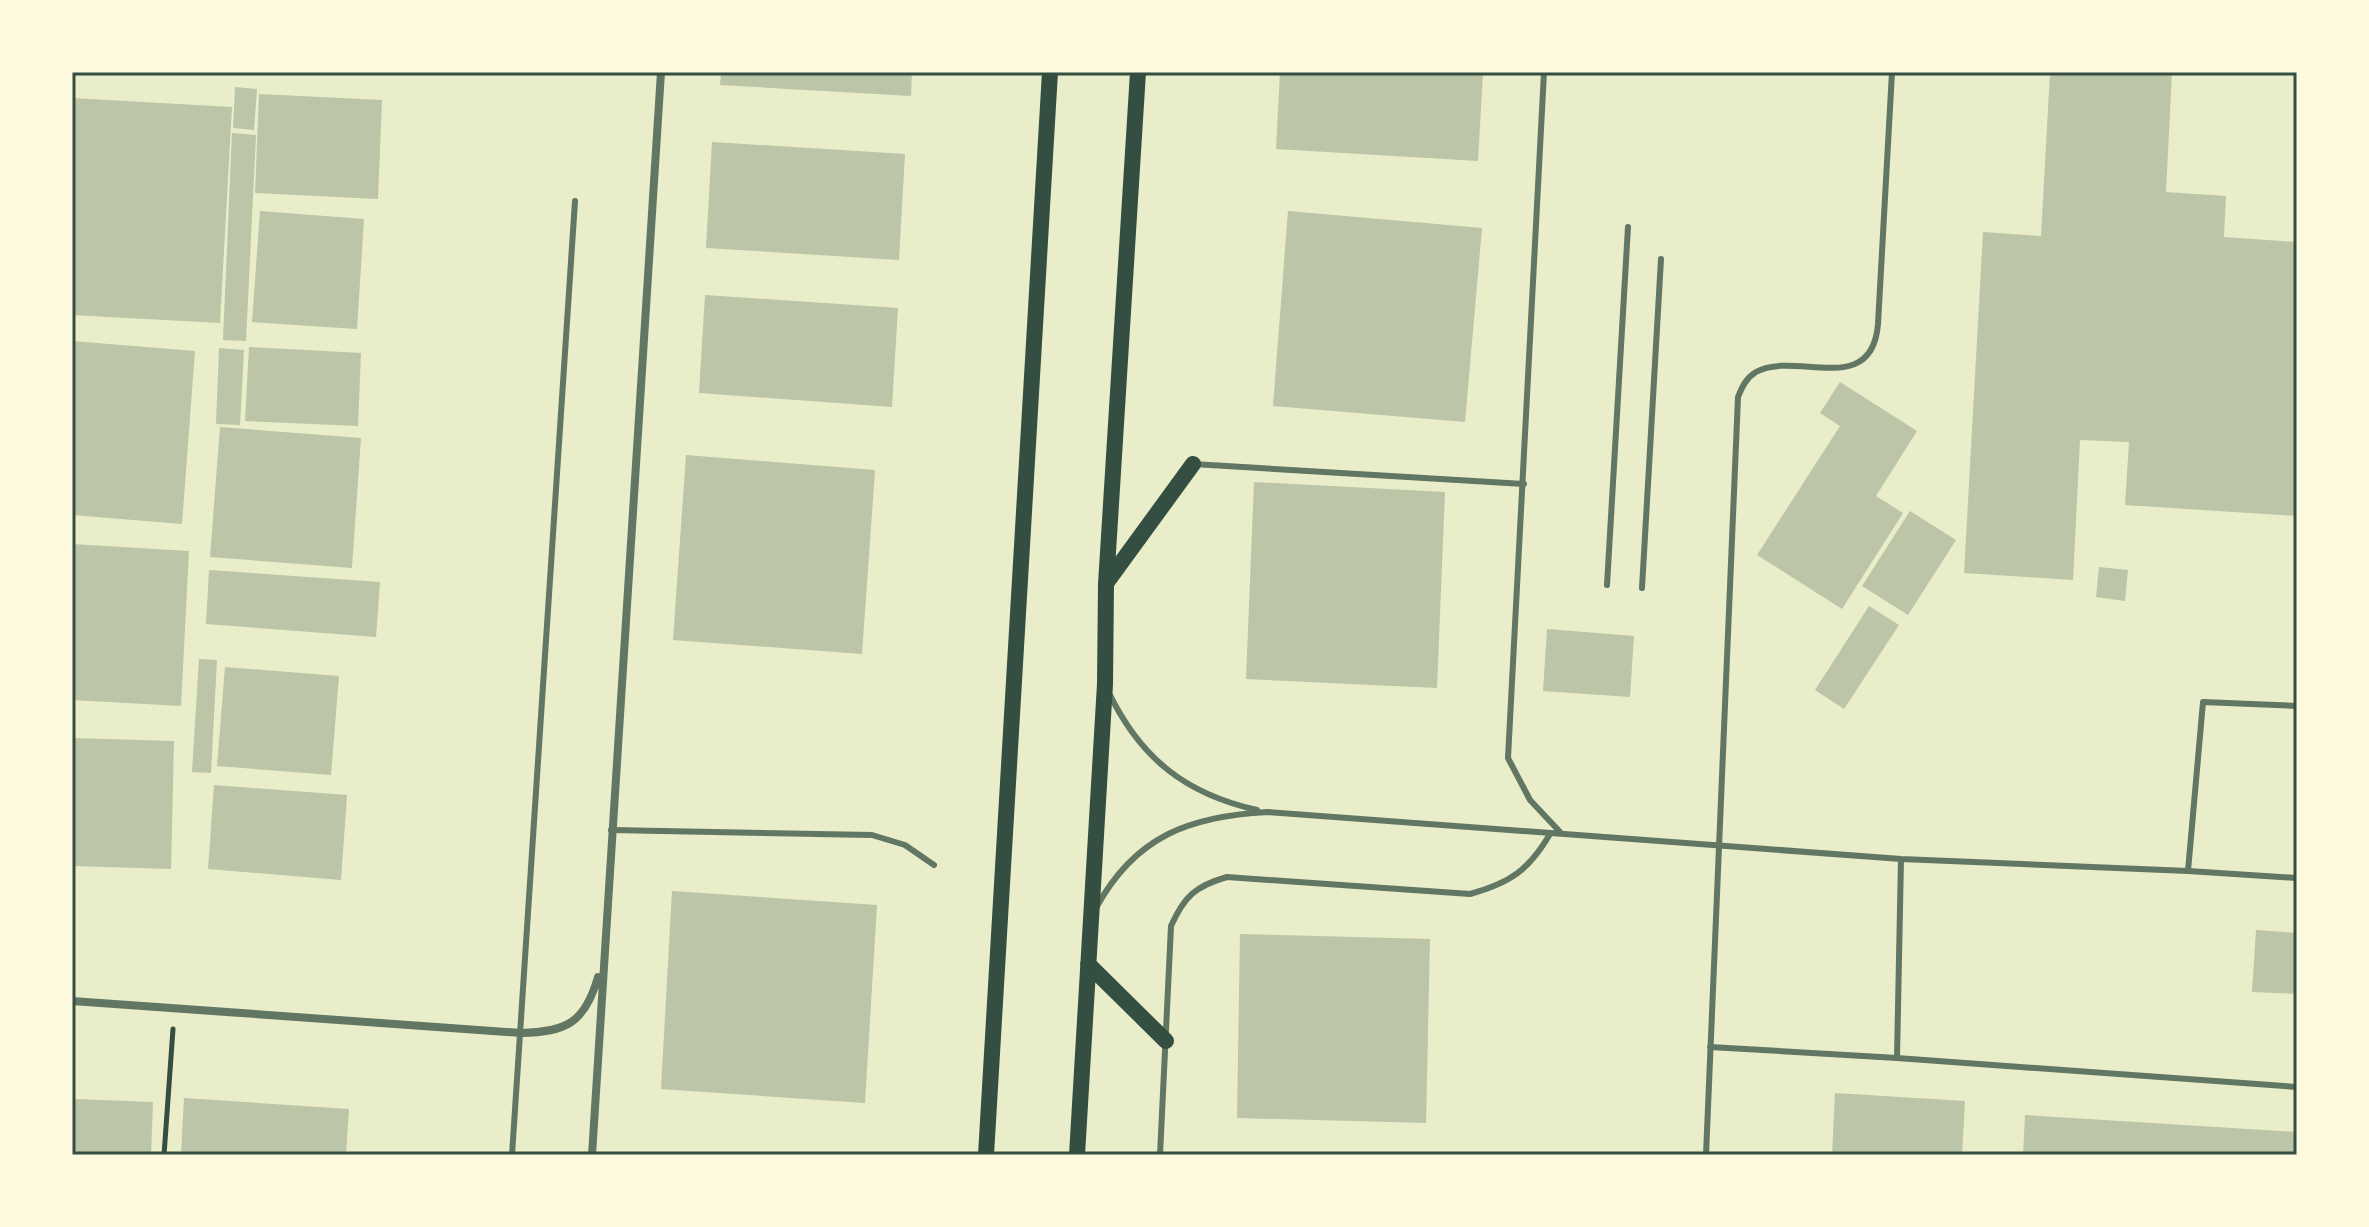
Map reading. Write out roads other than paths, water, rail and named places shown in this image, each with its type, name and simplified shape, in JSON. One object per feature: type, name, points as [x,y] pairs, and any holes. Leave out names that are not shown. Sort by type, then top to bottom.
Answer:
[{"type":"main road","points":[[986,1155],[1050,72]]},
{"type":"main road","points":[[1077,1155],[1105,684],[1106,584],[1138,72]]},
{"type":"main road","points":[[1106,584],[1193,464]]},
{"type":"main road","points":[[1088,964],[1166,1041]]},
{"type":"street","points":[[592,1155],[661,72]]},
{"type":"street","points":[[72,1001],[521,1033],[551,1032],[569,1025],[582,1013],[590,1000],[603,961]]},
{"type":"lane","points":[[1544,72],[1508,758],[1530,800],[1562,835]]},
{"type":"lane","points":[[1706,1155],[1738,397],[1744,383],[1754,373],[1768,367],[1843,368],[1865,357],[1872,348],[1878,324],[1892,72]]},
{"type":"lane","points":[[512,1155],[575,201]]},
{"type":"lane","points":[[1607,585],[1628,227]]},
{"type":"lane","points":[[1642,588],[1661,259]]},
{"type":"lane","points":[[1193,464],[1524,484]]},
{"type":"lane","points":[[1105,684],[1124,723],[1163,766],[1186,784],[1225,803],[1268,812]]},
{"type":"lane","points":[[2188,871],[2203,702],[2297,706]]},
{"type":"lane","points":[[1090,919],[1108,886],[1132,858],[1162,836],[1196,821],[1232,814],[1268,812],[1901,859],[2297,878]]},
{"type":"lane","points":[[611,830],[872,835],[905,845],[934,865]]},
{"type":"lane","points":[[1160,1155],[1171,926],[1185,901],[1208,882],[1227,877],[1470,894],[1495,887],[1518,874],[1537,856],[1550,833]]},
{"type":"lane","points":[[1897,1058],[1901,859]]},
{"type":"lane","points":[[1710,1047],[2297,1087]]}]
